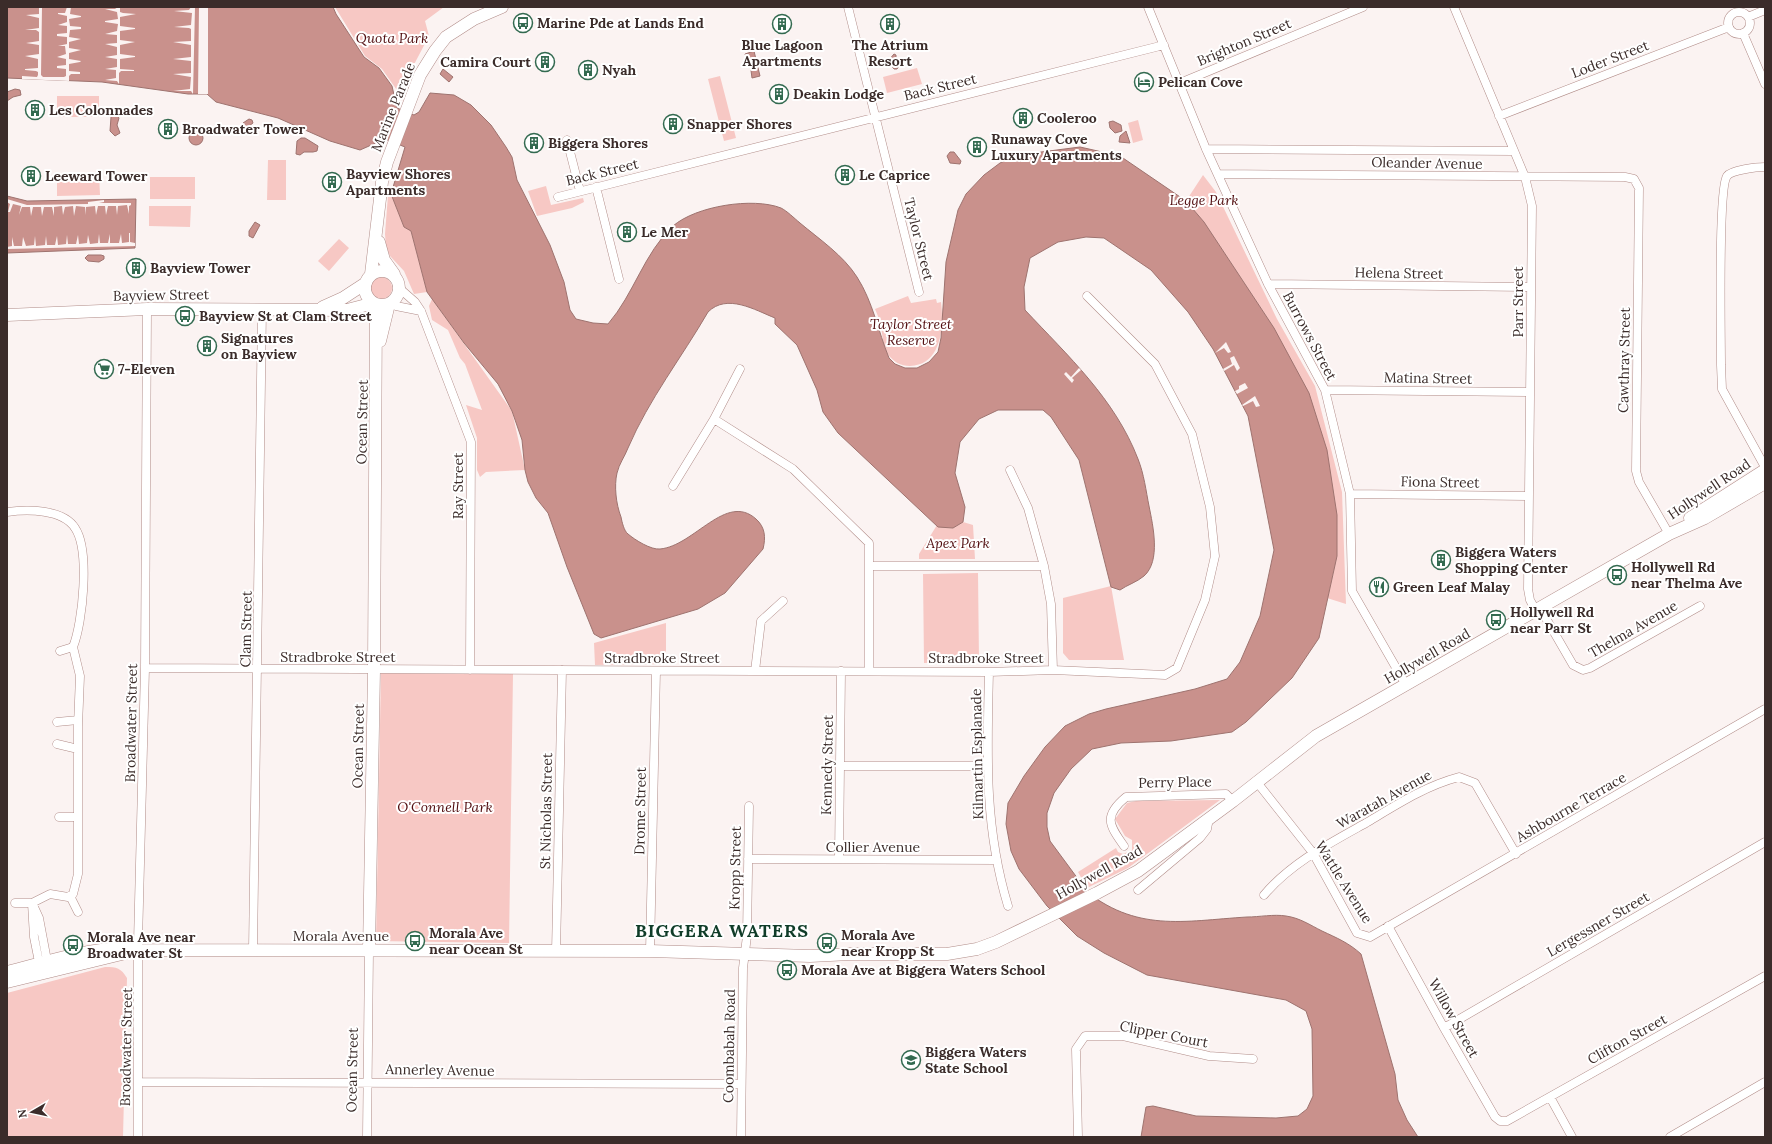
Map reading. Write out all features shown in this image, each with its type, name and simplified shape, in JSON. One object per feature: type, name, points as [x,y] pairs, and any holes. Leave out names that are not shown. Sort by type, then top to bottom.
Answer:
[{"type":"main road","name":"Marine Parade","points":[[368,279],[377,233],[382,182],[393,146],[423,69],[446,37],[474,19],[502,7]]},
{"type":"main road","name":"Marine Parade","points":[[377,233],[384,260],[394,274]]},
{"type":"main road","points":[[381,270],[394,274],[398,281],[399,288],[397,297],[390,303],[375,303],[366,292],[368,279],[381,270]]},
{"type":"main road","name":"Bayview Street","points":[[316,309],[343,298],[368,279]]},
{"type":"main road","name":"Bayview Street","points":[[7,316],[147,309],[346,310],[375,303]]},
{"type":"main road","name":"Ocean Street","points":[[369,951],[374,670],[377,356],[375,303]]},
{"type":"main road","name":"Ocean Street","points":[[377,356],[390,303]]},
{"type":"main road","points":[[346,310],[362,313],[367,316],[375,327]]},
{"type":"main road","name":"Hollywell Road","points":[[1669,534],[1765,468]]},
{"type":"main road","name":"Hollywell Road","points":[[996,942],[1097,893],[1138,870],[1233,802],[1256,781],[1316,736],[1669,534],[1705,518],[1765,483]]},
{"type":"main road","name":"Morala Avenue","points":[[7,982],[45,968],[107,949],[123,948],[139,950],[650,951],[810,956],[850,954],[937,954],[977,949],[996,942]]},
{"type":"main road","name":"Morala Avenue","points":[[7,972],[45,968]]},
{"type":"street","name":"Taylor Street","points":[[848,7],[919,292]]},
{"type":"street","name":"Burrows Street","points":[[1148,7],[1206,149],[1268,284],[1325,390],[1350,494],[1352,590],[1406,685]]},
{"type":"street","name":"Brighton Street","points":[[1180,83],[1363,7]]},
{"type":"street","name":"Parr Street","points":[[1454,7],[1525,177],[1532,206],[1530,287],[1529,596],[1538,609]]},
{"type":"street","points":[[1734,10],[1743,13],[1748,17],[1749,28],[1743,33],[1734,32],[1729,27],[1730,19],[1734,10]]},
{"type":"street","points":[[1748,17],[1765,10]]},
{"type":"street","name":"Loder Street","points":[[1499,116],[1729,27]]},
{"type":"street","points":[[1743,33],[1765,84]]},
{"type":"street","name":"Back Street","points":[[558,197],[876,116],[1164,45]]},
{"type":"street","points":[[567,140],[580,191]]},
{"type":"street","name":"Oleander Avenue","points":[[1206,149],[1514,151]]},
{"type":"street","points":[[1765,167],[1732,172],[1726,179],[1723,192],[1722,213],[1721,351],[1722,389],[1765,468]]},
{"type":"street","name":"Oleander Avenue","points":[[1218,174],[1525,177],[1625,176],[1634,179]]},
{"type":"street","name":"Cawthray Street","points":[[1634,179],[1639,188],[1636,471],[1639,482],[1669,534]]},
{"type":"street","points":[[596,187],[619,278]]},
{"type":"street","name":"Helena Street","points":[[1268,284],[1530,287]]},
{"type":"street","name":"Ray Street","points":[[399,288],[415,302],[420,311],[471,442],[470,670]]},
{"type":"street","name":"Stradbroke Street","points":[[145,668],[988,672],[1053,670],[1165,674],[1178,668],[1205,600],[1215,556],[1210,507],[1192,434],[1155,364],[1088,296]]},
{"type":"street","points":[[390,303],[396,306],[420,311]]},
{"type":"street","name":"Broadwater Street","points":[[138,1137],[139,950],[145,668],[147,309]]},
{"type":"street","name":"Clam Street","points":[[253,950],[262,309]]},
{"type":"street","points":[[673,486],[714,419],[740,369]]},
{"type":"street","name":"Matina Street","points":[[1325,390],[1530,392]]},
{"type":"street","points":[[714,419],[793,469],[870,543],[869,671]]},
{"type":"street","points":[[1010,470],[1028,508],[1044,566],[1051,604],[1053,670]]},
{"type":"street","name":"Fiona Street","points":[[1350,494],[1529,496]]},
{"type":"street","points":[[7,512],[47,512],[62,516],[75,528],[81,544],[83,606],[78,634],[73,647],[80,676],[78,720],[78,874],[73,894],[70,896]]},
{"type":"street","points":[[870,566],[1044,566]]},
{"type":"street","points":[[755,671],[761,621],[783,601]]},
{"type":"street","name":"Thelma Avenue","points":[[1538,609],[1573,665],[1583,670],[1590,668],[1700,606]]},
{"type":"street","points":[[60,651],[73,647]]},
{"type":"street","name":"St Nicholas Street","points":[[556,952],[562,670]]},
{"type":"street","name":"Drome Street","points":[[650,951],[656,671]]},
{"type":"street","name":"Kennedy Street","points":[[839,859],[841,671]]},
{"type":"street","name":"Kilmartin Esplanade","points":[[988,672],[987,766],[989,811],[997,860],[1008,906]]},
{"type":"street","name":"Ashbourne Terrace","points":[[1388,926],[1516,854],[1765,709]]},
{"type":"street","points":[[57,722],[78,720]]},
{"type":"street","points":[[57,744],[78,749]]},
{"type":"street","points":[[840,766],[987,766]]},
{"type":"street","name":"Waratah Avenue","points":[[1264,894],[1272,885],[1313,853],[1421,791],[1459,777],[1475,783],[1516,854]]},
{"type":"street","name":"Wattle Avenue","points":[[1256,781],[1313,853],[1357,933],[1370,937],[1388,926]]},
{"type":"street","name":"Perry Place","points":[[1124,846],[1111,827],[1110,819],[1111,814],[1126,797],[1226,794],[1233,802]]},
{"type":"street","name":"Kropp Street","points":[[744,955],[747,936],[749,806]]},
{"type":"street","points":[[59,817],[78,817]]},
{"type":"street","name":"Hollywell Road","points":[[1138,890],[1200,838],[1207,829],[1210,818]]},
{"type":"street","name":"Lergessner Street","points":[[1444,1028],[1765,842]]},
{"type":"street","name":"Collier Avenue","points":[[748,859],[997,860]]},
{"type":"street","points":[[16,903],[32,903],[50,894],[70,896]]},
{"type":"street","points":[[70,896],[78,912]]},
{"type":"street","points":[[32,903],[32,920],[45,968]]},
{"type":"street","name":"Willow Street","points":[[1388,926],[1495,1117],[1500,1121]]},
{"type":"street","name":"Ocean Street","points":[[367,1137],[369,951]]},
{"type":"street","name":"Coombabah Road","points":[[741,1137],[744,955]]},
{"type":"street","name":"Clifton Street","points":[[1500,1121],[1506,1121],[1550,1097],[1765,976]]},
{"type":"street","name":"Clipper Court","points":[[1078,1137],[1076,1049],[1085,1036],[1123,1036],[1209,1056],[1253,1059]]},
{"type":"street","name":"Annerley Avenue","points":[[138,1082],[741,1084]]},
{"type":"street","points":[[1670,1137],[1765,1082]]},
{"type":"street","points":[[1550,1097],[1572,1137]]},
{"type":"green space","name":"Quota Park","points":[[335,7],[444,7],[425,21],[429,36],[399,93],[382,69],[365,56]]},
{"type":"green space","points":[[917,68],[922,84],[887,93],[883,77]]},
{"type":"green space","points":[[720,76],[736,138],[724,141],[708,79]]},
{"type":"green space","points":[[57,96],[99,96],[99,117],[60,117],[57,114]]},
{"type":"green space","points":[[1138,120],[1143,140],[1133,143],[1128,123]]},
{"type":"green space","points":[[268,160],[286,160],[286,200],[267,200]]},
{"type":"green space","points":[[99,173],[100,195],[57,196],[57,174]]},
{"type":"green space","name":"Legge Park","points":[[1203,175],[1216,192],[1277,319],[1315,386],[1342,492],[1346,604],[1327,598],[1334,571],[1274,328],[1204,222],[1186,201]]},
{"type":"green space","points":[[150,177],[195,177],[195,199],[150,199]]},
{"type":"green space","points":[[546,186],[551,205],[583,198],[584,202],[572,208],[537,216],[528,191]]},
{"type":"green space","points":[[391,194],[404,227],[411,231],[427,292],[414,294],[404,271],[390,256],[386,247],[385,234],[388,195]]},
{"type":"green space","points":[[149,206],[191,206],[190,227],[149,226]]},
{"type":"green space","points":[[339,239],[349,248],[329,271],[318,261]]},
{"type":"green space","points":[[381,277],[389,280],[392,288],[389,296],[381,299],[373,296],[370,288],[373,280]]},
{"type":"green space","name":"Taylor Street Reserve","points":[[908,296],[911,303],[936,299],[937,303],[941,302],[942,312],[941,333],[935,352],[929,359],[921,364],[910,366],[897,363],[887,353],[884,346],[880,321],[875,309]]},
{"type":"green space","points":[[432,299],[512,411],[525,470],[486,472],[480,477],[477,470],[477,438],[466,405],[482,410],[465,364],[460,358],[448,330],[432,320],[429,306]]},
{"type":"green space","name":"Apex Park","points":[[963,522],[973,525],[975,559],[919,559],[919,554],[937,525],[953,528]]},
{"type":"green space","points":[[978,573],[979,662],[924,663],[923,574]]},
{"type":"green space","points":[[1111,586],[1124,660],[1069,660],[1063,653],[1063,598]]},
{"type":"green space","points":[[666,623],[666,664],[595,665],[594,643]]},
{"type":"green space","name":"O'Connell Park","points":[[381,671],[513,674],[509,943],[376,941]]},
{"type":"green space","points":[[1220,800],[1128,868],[1087,888],[1078,872],[1116,848],[1118,852],[1123,854],[1132,850],[1132,840],[1125,836],[1115,819],[1127,803],[1136,801]]},
{"type":"green space","points":[[105,967],[113,967],[118,969],[123,972],[127,978],[123,1137],[7,1137],[7,993]]},
{"type":"shaded area","points":[[7,7],[333,7],[364,57],[379,68],[392,86],[397,108],[414,115],[419,112],[430,93],[454,95],[471,105],[491,125],[512,157],[517,180],[550,245],[564,282],[570,310],[576,319],[593,323],[608,324],[625,300],[654,248],[673,226],[696,213],[710,209],[725,205],[756,203],[781,208],[786,211],[845,262],[863,287],[889,358],[895,364],[905,368],[917,368],[929,362],[938,352],[941,338],[946,262],[958,210],[966,194],[984,175],[1000,163],[1018,155],[1080,147],[1120,156],[1186,201],[1204,222],[1274,328],[1309,393],[1327,450],[1337,515],[1337,556],[1319,638],[1292,678],[1246,722],[1232,732],[1171,741],[1121,743],[1092,749],[1071,769],[1054,793],[1047,813],[1047,827],[1050,841],[1081,883],[1082,888],[1102,902],[1122,912],[1141,918],[1161,921],[1281,915],[1296,918],[1305,922],[1343,941],[1361,954],[1395,1074],[1398,1100],[1407,1120],[1418,1137],[1141,1137],[1146,1107],[1153,1106],[1196,1116],[1276,1118],[1298,1116],[1307,1109],[1313,1096],[1312,1029],[1306,1011],[1286,1000],[1147,975],[1104,953],[1077,936],[1047,906],[1019,869],[1011,851],[1006,824],[1008,803],[1024,776],[1045,747],[1065,726],[1089,714],[1106,709],[1195,689],[1227,679],[1240,662],[1260,616],[1274,550],[1248,416],[1213,349],[1188,312],[1151,270],[1104,238],[1086,237],[1058,242],[1030,258],[1024,287],[1025,310],[1089,379],[1117,417],[1138,459],[1145,482],[1154,533],[1153,562],[1144,576],[1120,590],[1111,587],[1079,460],[1051,417],[1043,410],[998,410],[979,419],[960,442],[955,473],[965,507],[963,522],[953,528],[938,527],[838,433],[823,412],[817,390],[797,345],[775,324],[775,318],[750,308],[732,303],[716,306],[708,312],[646,412],[618,470],[616,478],[617,501],[624,529],[639,542],[652,548],[660,549],[673,546],[721,516],[733,512],[745,512],[756,519],[763,529],[763,549],[725,593],[698,609],[601,638],[594,634],[567,567],[548,513],[536,498],[528,482],[525,470],[522,440],[512,411],[498,384],[464,343],[427,292],[411,231],[404,227],[391,194],[405,147],[385,139],[360,150],[330,141],[278,118],[216,102],[207,94],[188,94],[102,82],[7,78]]},
{"type":"shaded area","points":[[754,51],[760,76],[752,78],[750,63],[748,62],[745,54]]},
{"type":"shaded area","points":[[894,54],[896,55],[896,59],[900,65],[897,69],[894,69],[888,61]]},
{"type":"shaded area","points":[[443,69],[453,77],[449,82],[440,74]]},
{"type":"shaded area","points":[[15,89],[20,90],[21,95],[13,97],[7,101],[7,92]]},
{"type":"shaded area","points":[[113,114],[116,114],[119,118],[117,125],[120,133],[115,136],[110,131],[111,117]]},
{"type":"shaded area","points":[[249,119],[252,120],[253,123],[249,126],[248,131],[244,132],[242,130],[243,123]]},
{"type":"shaded area","points":[[1113,121],[1121,125],[1122,131],[1115,133],[1110,128],[1109,122]]},
{"type":"shaded area","points":[[196,131],[201,133],[203,138],[201,143],[196,145],[191,143],[189,138],[191,133]]},
{"type":"shaded area","points":[[1126,131],[1130,143],[1119,142],[1120,136]]},
{"type":"shaded area","points":[[301,138],[305,138],[318,146],[317,151],[304,152],[300,155],[296,154],[297,141]]},
{"type":"shaded area","points":[[950,152],[954,152],[961,161],[960,164],[950,163],[947,156]]},
{"type":"shaded area","points":[[7,196],[27,201],[136,199],[135,248],[7,253]]},
{"type":"shaded area","points":[[255,222],[260,225],[253,238],[249,236],[249,231]]},
{"type":"shaded area","points":[[88,255],[101,255],[104,256],[104,259],[99,262],[88,261],[85,258]]},
{"type":"pier","points":[[39,7],[42,7],[41,75],[43,77],[66,76],[66,69],[57,68],[57,66],[66,65],[66,59],[57,57],[66,54],[65,46],[58,46],[67,44],[67,37],[57,36],[57,34],[67,33],[67,26],[58,25],[67,22],[67,16],[58,13],[65,13],[67,7],[71,7],[70,14],[81,16],[69,19],[70,26],[81,27],[81,29],[70,30],[69,37],[81,39],[69,42],[69,48],[81,50],[69,53],[69,59],[81,61],[69,64],[69,71],[80,72],[80,74],[71,74],[69,76],[69,81],[22,79],[22,76],[37,77],[38,75],[38,72],[36,71],[25,69],[38,68],[38,59],[25,56],[39,54],[39,45],[26,43],[39,41],[39,32],[36,30],[25,30],[39,28],[39,18],[26,15],[39,14]]},
{"type":"pier","points":[[120,7],[120,12],[136,14],[120,17],[120,26],[135,29],[120,31],[120,40],[135,42],[120,45],[120,54],[135,57],[120,59],[120,69],[134,71],[121,71],[119,73],[119,84],[117,81],[105,80],[116,78],[116,70],[105,69],[117,67],[117,59],[105,57],[117,55],[117,47],[105,44],[117,43],[117,35],[105,34],[117,31],[118,24],[105,21],[118,19],[117,12],[105,9],[115,9]]},
{"type":"pier","points":[[191,7],[195,7],[193,94],[191,91],[173,91],[190,89],[191,77],[173,74],[191,73],[191,61],[173,59],[191,57],[191,45],[173,42],[191,41],[191,29],[174,27],[191,25],[192,13],[174,11],[189,10]]},
{"type":"pier","points":[[199,7],[208,7],[208,94],[198,94]]},
{"type":"pier","points":[[7,199],[27,205],[88,204],[88,202],[104,200],[104,202],[99,203],[131,203],[131,205],[129,206],[129,214],[127,205],[118,206],[117,215],[116,206],[108,206],[106,215],[105,206],[98,206],[96,215],[95,206],[86,207],[85,215],[85,207],[76,206],[74,216],[73,206],[65,207],[63,215],[62,206],[54,207],[54,216],[52,207],[44,207],[42,216],[41,207],[33,207],[31,216],[30,207],[22,207],[19,215],[21,206],[13,204],[10,212],[8,212],[10,204],[7,202]]},
{"type":"pier","points":[[129,233],[130,242],[135,243],[135,246],[7,249],[7,247],[12,246],[12,237],[14,246],[22,246],[23,237],[26,246],[34,245],[35,236],[36,246],[45,245],[46,236],[47,245],[55,245],[57,236],[58,245],[66,244],[67,235],[68,244],[76,244],[78,235],[79,244],[87,243],[88,235],[90,244],[98,243],[99,234],[100,243],[108,243],[110,234],[110,243],[119,243],[121,234],[122,243],[129,242]]},
{"type":"pier","points":[[1226,342],[1231,352],[1228,353],[1224,348],[1215,353]]},
{"type":"pier","points":[[1234,356],[1240,368],[1237,371],[1234,365],[1224,371],[1223,369],[1232,364],[1230,358]]},
{"type":"pier","points":[[1079,368],[1081,370],[1072,378],[1074,380],[1072,383],[1064,374],[1066,372],[1071,377]]},
{"type":"pier","points":[[1245,383],[1248,388],[1237,394],[1235,391],[1239,389],[1239,386]]},
{"type":"pier","points":[[1255,396],[1260,406],[1256,407],[1253,401],[1243,406],[1242,405]]},
{"type":"place","name":"Marine Pde at Lands End","points":[[523,23]]},
{"type":"place","name":"Blue Lagoon Apartments","points":[[782,24]]},
{"type":"place","name":"The Atrium Resort","points":[[890,24]]},
{"type":"place","name":"Camira Court","points":[[545,62]]},
{"type":"place","name":"Nyah","points":[[588,70]]},
{"type":"place","name":"Pelican Cove","points":[[1144,82]]},
{"type":"place","name":"Deakin Lodge","points":[[779,94]]},
{"type":"place","name":"Les Colonnades","points":[[35,110]]},
{"type":"place","name":"Cooleroo","points":[[1023,118]]},
{"type":"place","name":"Snapper Shores","points":[[673,124]]},
{"type":"place","name":"Broadwater Tower","points":[[168,129]]},
{"type":"place","name":"Biggera Shores","points":[[534,143]]},
{"type":"place","name":"Runaway Cove Luxury Apartments","points":[[977,147]]},
{"type":"place","name":"Le Caprice","points":[[845,175]]},
{"type":"place","name":"Leeward Tower","points":[[31,176]]},
{"type":"place","name":"Bayview Shores Apartments","points":[[332,182]]},
{"type":"place","name":"Le Mer","points":[[627,232]]},
{"type":"place","name":"Bayview Tower","points":[[136,268]]},
{"type":"place","name":"Bayview St at Clam Street","points":[[185,316]]},
{"type":"place","name":"Signatures on Bayview","points":[[207,346]]},
{"type":"place","name":"7-Eleven","points":[[104,369]]},
{"type":"place","name":"Biggera Waters Shopping Center","points":[[1441,560]]},
{"type":"place","name":"Hollywell Rd near Thelma Ave","points":[[1617,575]]},
{"type":"place","name":"Green Leaf Malay","points":[[1379,587]]},
{"type":"place","name":"Hollywell Rd near Parr St","points":[[1496,620]]},
{"type":"place","name":"Morala Ave near Ocean St","points":[[415,941]]},
{"type":"place","name":"Morala Ave near Kropp St","points":[[827,943]]},
{"type":"place","name":"Morala Ave near Broadwater St","points":[[73,945]]},
{"type":"place","name":"Morala Ave at Biggera Waters School","points":[[787,970]]},
{"type":"place","name":"Biggera Waters State School","points":[[911,1060]]},
{"type":"district","name":"BIGGERA WATERS","points":[[722,931]]}]
